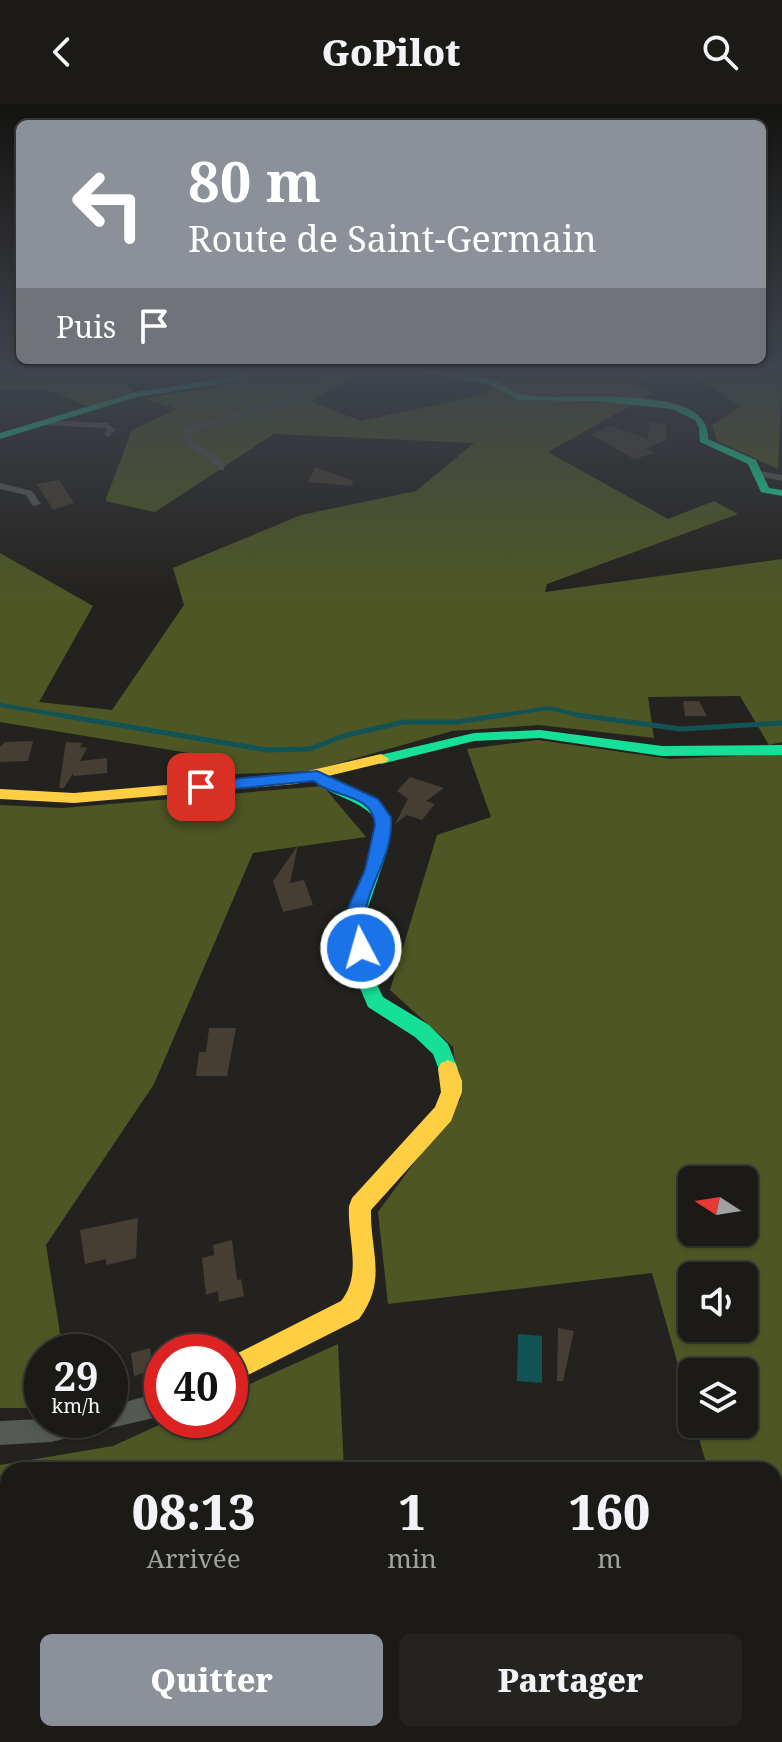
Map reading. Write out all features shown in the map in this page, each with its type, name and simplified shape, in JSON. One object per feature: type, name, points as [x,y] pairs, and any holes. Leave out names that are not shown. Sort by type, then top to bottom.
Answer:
[{"type":"street","points":[[193,445],[222,465],[221,468]]},
{"type":"street","points":[[715,445],[752,462],[765,490],[782,493]]},
{"type":"street","points":[[755,473],[782,478]]},
{"type":"street","points":[[0,486],[29,493],[36,504]]},
{"type":"street","points":[[0,794],[74,798],[317,776],[474,737],[540,734],[662,751],[782,750]]},
{"type":"street","points":[[248,1362],[350,1310],[364,1298],[367,1280],[356,1222],[360,1206],[443,1114],[452,1098],[454,1083],[451,1068],[432,1040],[375,1002],[363,974],[355,919],[379,852],[383,817],[365,797],[325,783],[317,776]]},
{"type":"street","points":[[0,1433],[24,1432]]},
{"type":"green space","points":[[126,445],[257,445],[155,512],[105,501]]},
{"type":"green space","points":[[471,445],[560,445],[548,452],[668,519],[714,501],[738,514],[547,584],[545,592],[782,559],[782,742],[769,745],[740,696],[648,697],[654,738],[539,725],[452,731],[311,771],[216,775],[201,755],[0,722],[0,553],[93,606],[39,702],[112,710],[184,605],[173,568],[301,515],[416,491]]},
{"type":"green space","points":[[727,445],[779,445],[778,469]]},
{"type":"green space","points":[[538,740],[670,759],[782,754],[782,1462],[706,1462],[699,1438],[758,1438],[758,1358],[678,1358],[678,1365],[652,1273],[388,1304],[378,1212],[461,1099],[453,1047],[390,990],[437,835],[491,817],[467,749]]},
{"type":"green space","points":[[323,786],[366,837],[253,853],[154,1084],[46,1245],[60,1334],[24,1334],[24,1408],[0,1408],[0,805],[63,808]]},
{"type":"green space","points":[[338,1344],[344,1462],[18,1462],[113,1446],[144,1432],[144,1438],[248,1438],[248,1385]]},
{"type":"water","points":[[518,1334],[542,1336],[542,1383],[517,1381]]},
{"type":"building","points":[[611,445],[654,445],[646,449],[655,453],[634,459]]},
{"type":"building","points":[[315,467],[353,481],[352,486],[308,482]]},
{"type":"building","points":[[59,480],[74,503],[53,510],[37,484]]},
{"type":"building","points":[[683,701],[699,701],[707,716],[685,716]]},
{"type":"building","points":[[33,741],[28,761],[0,762],[0,747],[5,742]]},
{"type":"building","points":[[66,742],[82,743],[80,747],[87,748],[80,761],[107,758],[107,773],[73,776],[73,773],[64,788],[59,788]]},
{"type":"building","points":[[410,777],[444,788],[426,801],[435,804],[422,820],[407,815],[395,824],[408,799],[397,791]]},
{"type":"building","points":[[298,845],[290,883],[304,880],[313,905],[283,912],[273,881]]},
{"type":"building","points":[[209,1028],[236,1028],[227,1076],[196,1076],[199,1052],[206,1052]]},
{"type":"building","points":[[138,1218],[136,1258],[106,1265],[106,1259],[85,1264],[80,1230]]},
{"type":"building","points":[[232,1240],[237,1280],[241,1279],[244,1296],[219,1302],[218,1291],[206,1295],[202,1258],[214,1255],[213,1245]]},
{"type":"building","points":[[558,1328],[574,1331],[563,1381],[557,1381]]},
{"type":"building","points":[[144,1350],[144,1373],[134,1376],[131,1353]]},
{"type":"waterway","points":[[0,705],[71,717]]},
{"type":"waterway","points":[[500,715],[548,708],[579,715]]},
{"type":"waterway","points":[[59,715],[267,750],[310,749],[343,736],[404,722],[456,722],[500,715]]},
{"type":"waterway","points":[[490,717],[500,715]]},
{"type":"waterway","points":[[579,715],[681,729],[782,723]]},
{"type":"waterway","points":[[579,715],[587,717]]},
{"type":"traffic: fast","points":[[715,445],[752,462],[765,490],[782,493]]},
{"type":"traffic: fast","points":[[381,759],[474,737],[540,734],[662,751],[782,750]]},
{"type":"traffic: fast","points":[[317,776],[368,802],[383,817],[379,852],[355,919],[363,974],[375,1002],[422,1031],[441,1050],[448,1069]]},
{"type":"traffic: slow","points":[[0,794],[74,798],[295,779],[381,759]]},
{"type":"traffic: slow","points":[[248,1362],[350,1310],[359,1299],[365,1274],[360,1206],[443,1114],[452,1092],[448,1069]]},
{"type":"route","points":[[201,787],[317,776],[320,781],[356,792],[379,809],[383,825],[379,852],[355,919],[361,948]]}]
